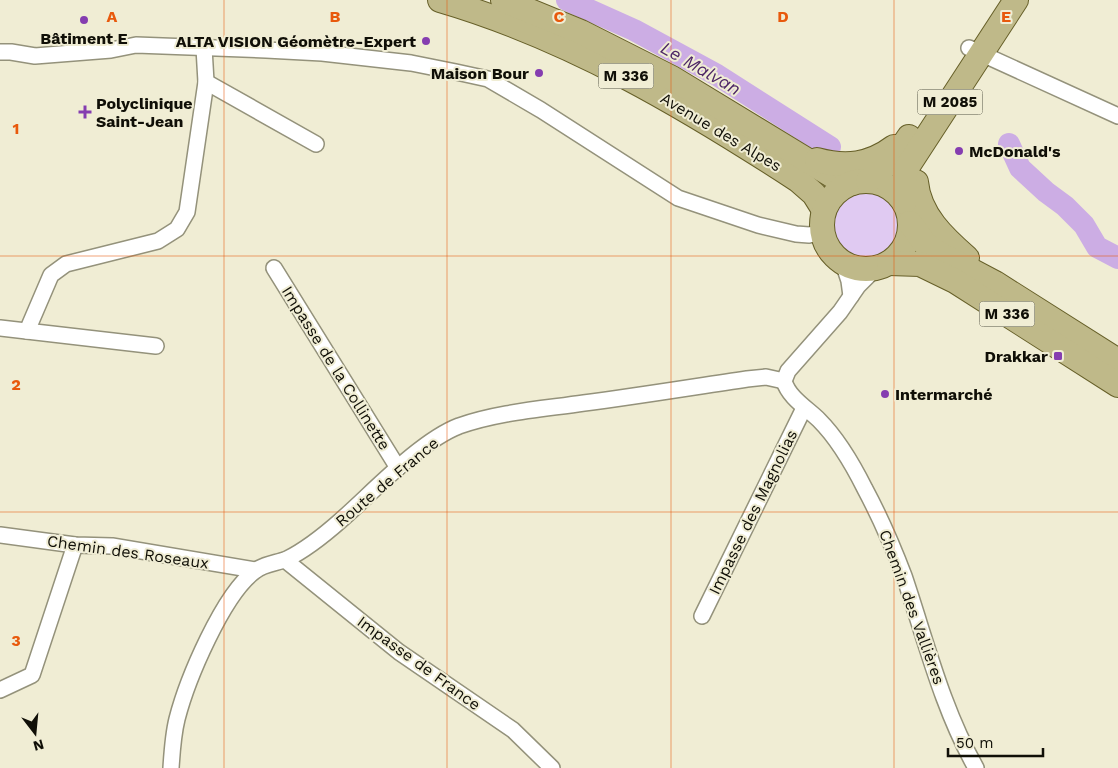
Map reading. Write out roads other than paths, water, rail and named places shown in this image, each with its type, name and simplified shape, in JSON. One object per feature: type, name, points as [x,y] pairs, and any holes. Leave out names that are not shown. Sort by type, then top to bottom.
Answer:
[{"type":"main road","name":"Avenue des Alpes","points":[[440,0],[507,22],[627,76],[798,180],[814,194],[823,221]]},
{"type":"main road","name":"Avenue des Alpes","points":[[503,0],[581,32],[672,78],[833,176],[860,182]]},
{"type":"main road","points":[[975,51],[1001,0]]},
{"type":"main road","name":"M 2085","points":[[914,142],[975,51],[1016,0]]},
{"type":"main road","points":[[794,153],[829,163],[860,164],[914,142]]},
{"type":"main road","points":[[914,142],[904,180],[910,231],[901,253],[882,266],[858,269],[843,263],[828,248],[823,221],[832,197],[838,191],[860,182],[890,163],[900,151],[914,142]]},
{"type":"main road","points":[[914,142],[916,190],[926,213],[936,229],[995,284]]},
{"type":"main road","points":[[860,182],[885,185],[892,189],[907,212]]},
{"type":"main road","name":"M 336","points":[[907,212],[926,244],[940,254],[995,284],[1118,360]]},
{"type":"main road","name":"M 336","points":[[882,266],[920,264],[956,281],[1118,385]]},
{"type":"street","points":[[0,52],[35,56],[111,50],[136,45],[322,52],[411,63],[488,79],[541,110],[678,198],[758,225],[796,234],[809,235],[823,221]]},
{"type":"street","points":[[27,331],[51,275],[66,264],[158,241],[177,229],[187,212],[206,82],[204,48]]},
{"type":"street","points":[[975,51],[1118,116]]},
{"type":"street","points":[[206,82],[316,144]]},
{"type":"street","points":[[843,263],[849,281],[851,296]]},
{"type":"street","points":[[784,381],[788,371],[840,312],[851,296],[882,266]]},
{"type":"street","name":"Impasse de la Collinette","points":[[274,268],[398,468]]},
{"type":"street","points":[[0,328],[156,346]]},
{"type":"street","name":"Route de France","points":[[171,768],[176,719],[197,662],[222,611],[240,586],[255,570],[285,560],[319,540],[398,468],[437,438],[457,427],[481,420],[747,379],[766,377],[784,381]]},
{"type":"street","name":"Chemin des Vallières","points":[[784,381],[786,387],[804,408],[819,420],[841,448],[879,517],[903,575],[952,719],[961,742],[976,768]]},
{"type":"street","name":"Impasse des Magnolias","points":[[702,616],[804,408]]},
{"type":"street","name":"Chemin des Roseaux","points":[[0,535],[75,545],[112,546],[255,570]]},
{"type":"street","points":[[0,690],[32,675],[75,545]]},
{"type":"street","name":"Impasse de France","points":[[285,560],[399,652],[513,730],[552,768]]},
{"type":"waterway","name":"Le Malvan","points":[[567,0],[634,30],[717,75],[830,147]]},
{"type":"waterway","name":"Le Malvan","points":[[1009,144],[1020,168],[1046,192],[1065,206],[1084,225],[1097,247],[1118,258]]},
{"type":"place","name":"Bâtiment E","points":[[84,20]]},
{"type":"place","name":"ALTA VISION Géomètre-Expert","points":[[426,41]]},
{"type":"place","name":"Maison Bour","points":[[539,73]]},
{"type":"place","name":"Polyclinique Saint-Jean","points":[[85,112]]},
{"type":"place","name":"McDonald's","points":[[959,151]]},
{"type":"place","name":"Drakkar","points":[[1058,356]]},
{"type":"place","name":"Intermarché","points":[[885,394]]}]
